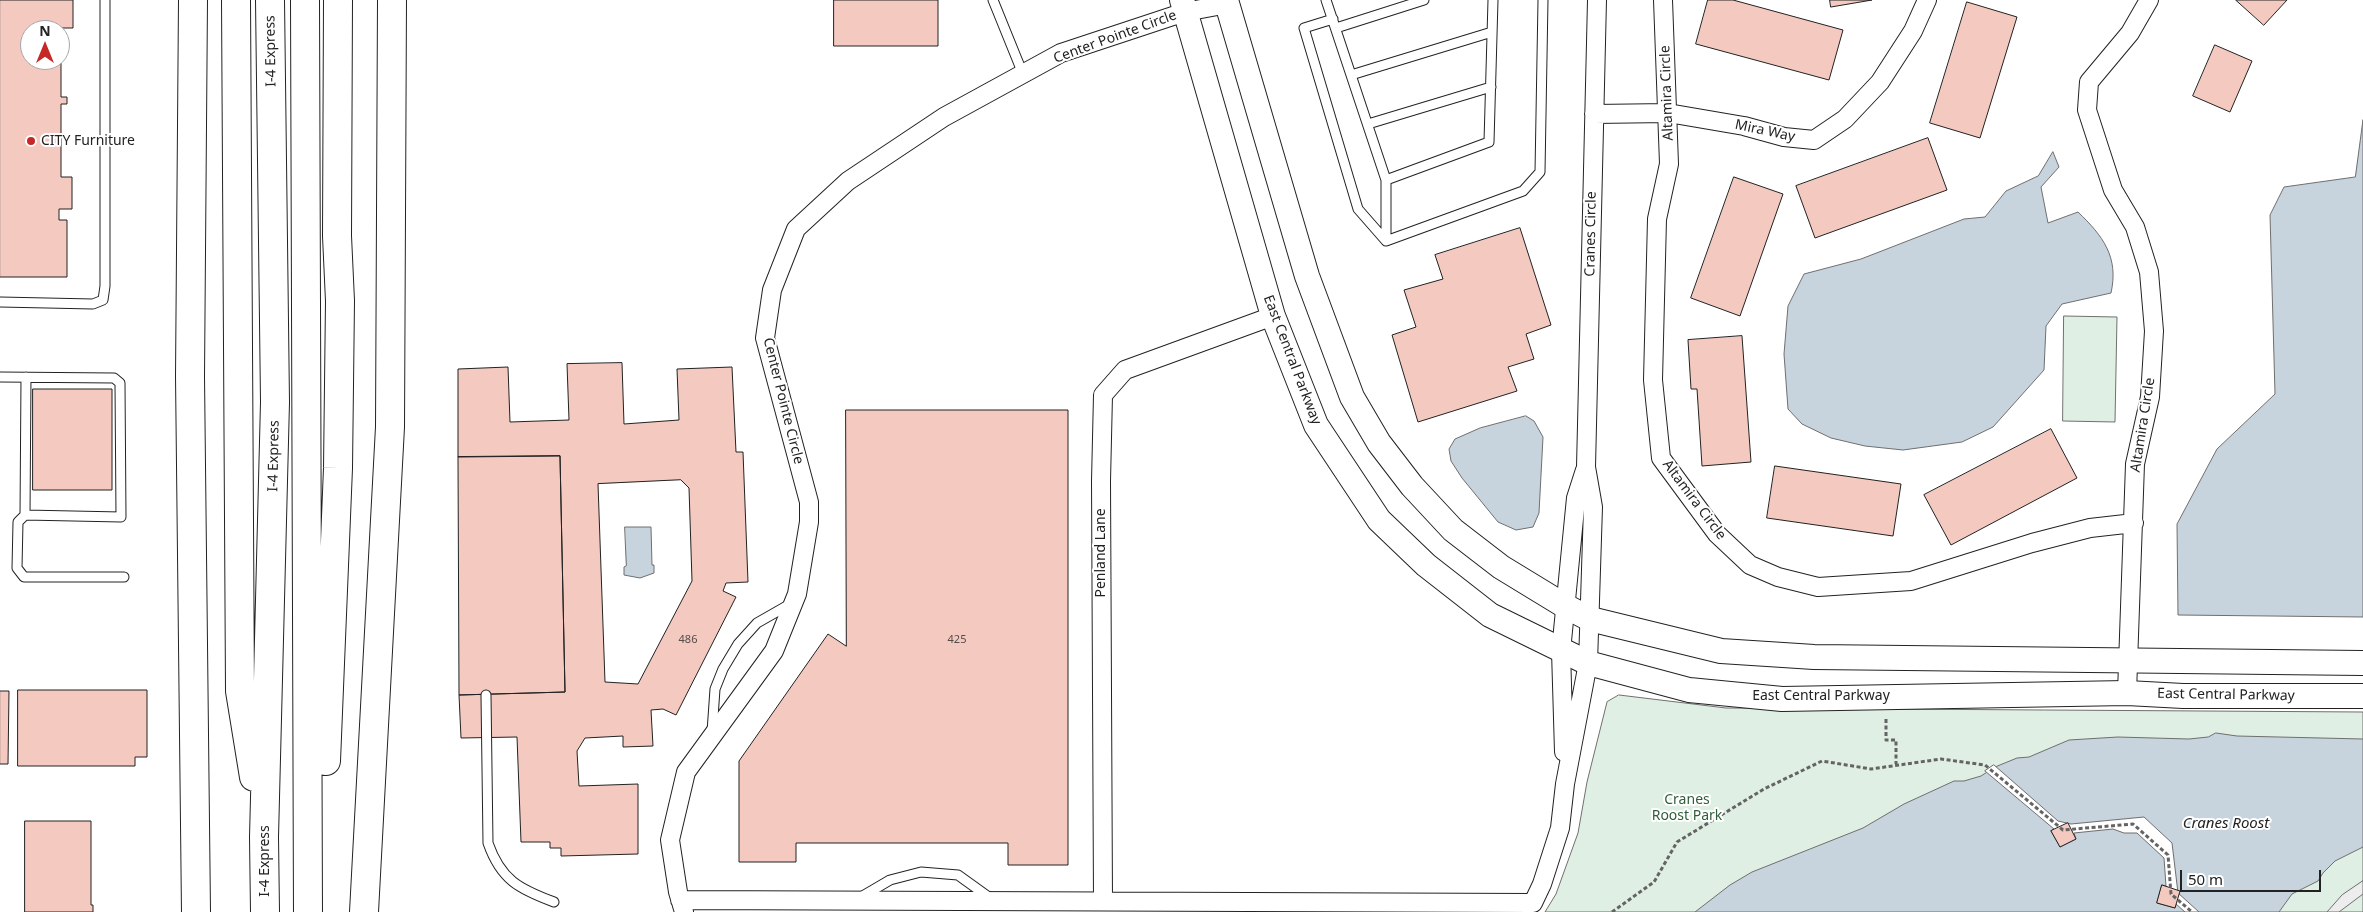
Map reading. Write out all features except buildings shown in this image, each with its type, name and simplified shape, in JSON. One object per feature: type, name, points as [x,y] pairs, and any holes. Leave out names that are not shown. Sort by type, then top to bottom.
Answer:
[{"type":"highway","points":[[193,0],[190,376],[196,912]]},
{"type":"highway","points":[[236,0],[240,691],[264,837]]},
{"type":"highway","name":"I-4 Express","points":[[264,912],[264,837],[275,402],[270,0]]},
{"type":"highway","points":[[305,0],[308,912]]},
{"type":"highway","points":[[309,877],[324,814],[338,468],[340,301],[337,236],[338,0]]},
{"type":"highway","points":[[364,912],[390,427],[392,0]]},
{"type":"main road","points":[[1231,1],[1307,276],[1352,396],[1384,450],[1412,486],[1453,530],[1501,567],[1565,606],[1590,619],[1720,652],[1814,657],[2363,663]]},
{"type":"main road","name":"East Central Parkway","points":[[1183,6],[1273,316],[1316,425],[1379,520],[1426,565],[1490,615],[1560,651],[1588,663],[1689,690],[1782,699],[2127,693],[2183,696],[2363,696]]},
{"type":"street","name":"Cranes Circle","points":[[1588,663],[1593,506],[1586,467],[1597,0]]},
{"type":"street","name":"Altamira Circle","points":[[1663,0],[1669,164],[1657,219],[1653,380],[1661,458],[1717,534],[1750,566],[1778,577],[1818,587],[1911,581],[2080,530],[2134,523]]},
{"type":"street","name":"Mira Way","points":[[1594,114],[1668,112],[1744,126],[1784,138],[1814,140],[1845,119],[1880,82],[1913,31],[1927,0]]},
{"type":"street","name":"Altamira Circle","points":[[2127,693],[2130,660],[2135,464],[2150,397],[2154,331],[2149,272],[2135,227],[2113,190],[2087,110],[2090,82],[2130,33],[2149,0]]},
{"type":"street","name":"Center Pointe Circle","points":[[1231,1],[1183,6],[1061,53],[944,117],[848,181],[796,229],[772,290],[765,338],[809,502],[809,522],[794,602],[774,651],[686,772],[670,840],[682,906],[856,900],[1533,903],[1542,884],[1560,828],[1565,784],[1588,663]]},
{"type":"street","name":"Penland Lane","points":[[1103,901],[1101,481],[1103,395],[1125,370],[1273,316]]},
{"type":"street","name":"Cranes Circle","points":[[1560,651],[1576,498],[1586,467]]},
{"type":"street","name":"Center Pointe Circle","points":[[1560,651],[1565,784]]},
{"type":"lane","points":[[0,302],[93,304],[103,300],[105,286],[105,0]]},
{"type":"lane","points":[[993,0],[1023,74]]},
{"type":"lane","points":[[1326,0],[1386,180],[1386,241]]},
{"type":"lane","points":[[1336,28],[1424,0]]},
{"type":"lane","points":[[1386,180],[1489,142],[1493,0]]},
{"type":"lane","points":[[1386,241],[1523,191],[1540,172],[1543,0]]},
{"type":"lane","points":[[1333,19],[1304,28],[1358,209],[1386,241]]},
{"type":"lane","points":[[1351,75],[1492,32]]},
{"type":"lane","points":[[1368,124],[1491,87]]},
{"type":"lane","points":[[0,376],[114,378],[120,383],[121,517],[25,515]]},
{"type":"lane","points":[[26,377],[25,515],[18,522],[17,568],[24,577],[124,577]]},
{"type":"lane","points":[[711,736],[715,689],[723,669],[738,644],[758,622],[794,602]]},
{"type":"lane","points":[[486,694],[488,843],[497,863],[512,882],[527,892],[554,902]]},
{"type":"lane","points":[[856,900],[890,880],[920,872],[958,875],[995,901]]},
{"type":"path","points":[[1886,720],[1886,740],[1896,740],[1896,764]]},
{"type":"path","points":[[1612,912],[1654,882],[1677,842],[1764,789],[1822,761],[1872,769],[1896,764],[1952,760],[1985,765],[2062,830],[2133,824],[2168,855],[2171,894],[2192,912]]},
{"type":"green space","points":[[2064,316],[2117,317],[2115,422],[2063,421]]},
{"type":"green space","name":"Cranes Roost Park","points":[[1619,695],[1726,708],[2363,712],[2363,912],[1545,912],[1556,894],[1578,833],[1587,782],[1607,702]]},
{"type":"shaded area","points":[[2363,881],[2363,894],[2339,912],[2327,912],[2342,895]]},
{"type":"water","points":[[2363,120],[2363,617],[2178,615],[2177,524],[2217,449],[2275,394],[2270,215],[2284,187],[2355,177]]},
{"type":"water","points":[[2053,152],[2059,167],[2041,187],[2048,223],[2078,212],[2087,221],[2102,239],[2111,258],[2113,280],[2111,293],[2062,304],[2046,326],[2044,370],[1993,427],[1962,442],[1903,450],[1865,446],[1831,438],[1802,424],[1788,409],[1784,354],[1788,306],[1804,274],[1861,259],[1964,219],[1985,217],[2006,191],[2038,176]]},
{"type":"water","points":[[1526,416],[1534,421],[1543,437],[1539,513],[1533,527],[1516,530],[1498,522],[1462,478],[1451,461],[1449,449],[1455,439],[1480,428]]},
{"type":"water","points":[[625,527],[651,527],[654,573],[640,578],[624,575],[624,567],[626,566]]},
{"type":"water","name":"Cranes Roost","points":[[2216,733],[2237,736],[2363,739],[2363,847],[2335,861],[2318,881],[2292,894],[2279,912],[1695,912],[1730,885],[1752,872],[1863,828],[1904,804],[1954,781],[1964,781],[1981,776],[1995,767],[2017,758],[2029,757],[2069,740],[2118,737],[2189,739],[2208,737]]},
{"type":"pier","points":[[1994,765],[2058,821],[2071,824],[2144,817],[2172,843],[2178,893],[2199,912],[2185,912],[2176,904],[2175,908],[2157,903],[2162,885],[2166,886],[2164,858],[2137,833],[2124,833],[2113,829],[2074,833],[2076,839],[2060,847],[2051,831],[2054,829],[1985,771]]},
{"type":"place","name":"CITY Furniture","points":[[31,141]]}]
